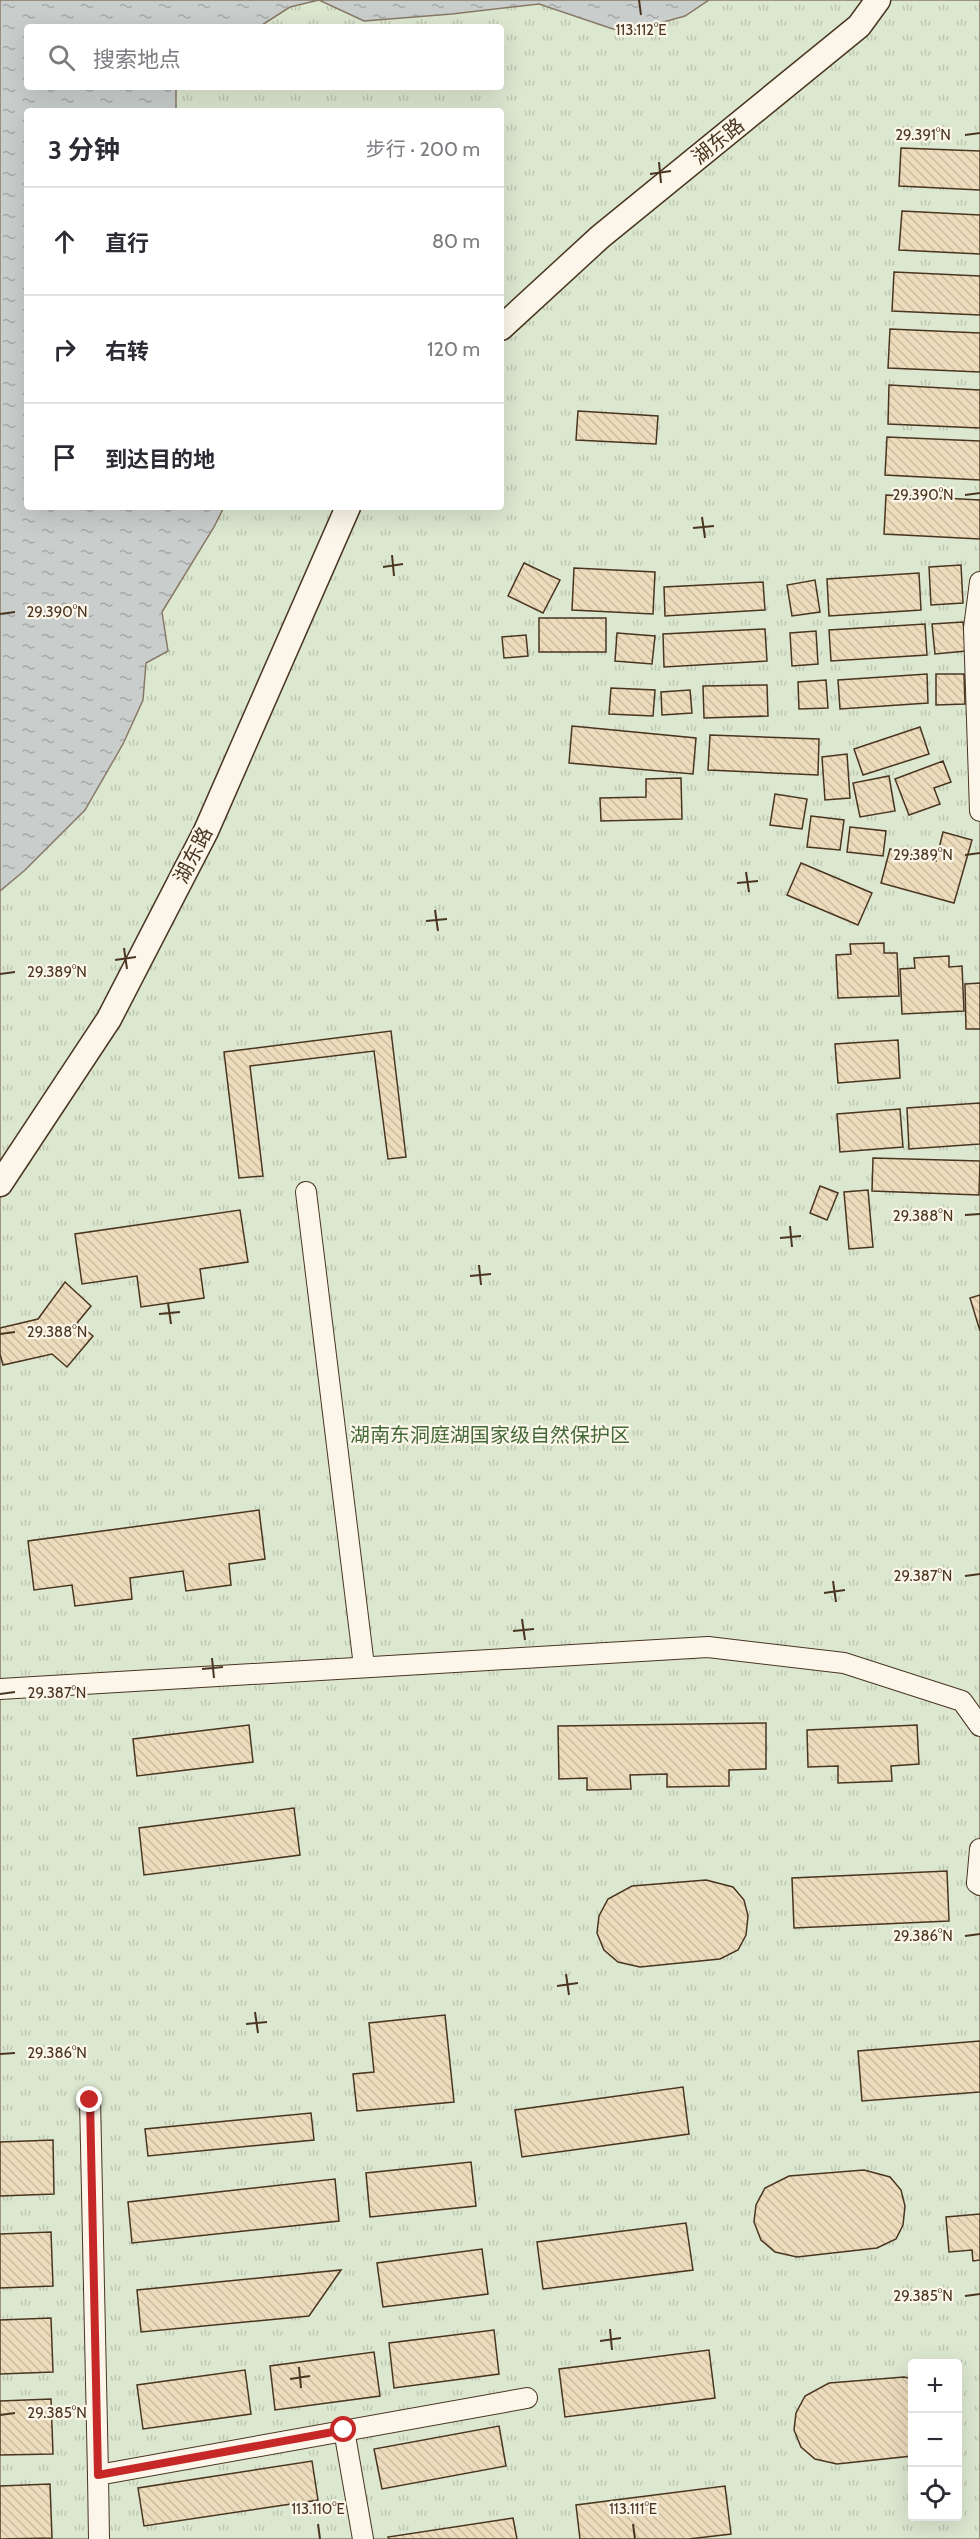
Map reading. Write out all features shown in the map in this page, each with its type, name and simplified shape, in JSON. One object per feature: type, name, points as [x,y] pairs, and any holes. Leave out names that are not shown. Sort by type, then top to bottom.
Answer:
[{"type":"street","name":"湖东路","points":[[504,325],[600,237],[859,26],[879,0]]},
{"type":"street","name":"湖东路","points":[[0,1184],[109,1019],[206,831],[347,510]]},
{"type":"street","points":[[980,582],[977,629],[980,811]]},
{"type":"street","points":[[306,1192],[364,1666]]},
{"type":"street","points":[[0,1689],[708,1647],[844,1663],[962,1701],[980,1726]]},
{"type":"street","points":[[980,1849],[977,1883],[980,1886]]},
{"type":"street","points":[[90,2100],[99,2539]]},
{"type":"street","points":[[98,2475],[527,2398]]},
{"type":"street","points":[[344,2430],[363,2539]]},
{"type":"green space","name":"湖南东洞庭湖国家级自然保护区","points":[[0,0],[980,0],[980,2539],[0,2539]]},
{"type":"water","points":[[0,0],[319,0],[290,7],[264,24],[24,24],[24,90],[176,90],[176,108],[24,108],[24,510],[222,510],[162,612],[168,651],[146,663],[143,700],[123,744],[85,810],[24,871],[0,891]]},
{"type":"water","points":[[319,0],[709,0],[685,16],[635,30],[613,29],[539,4],[364,21]]},
{"type":"building","points":[[901,148],[980,151],[980,190],[899,186]]},
{"type":"building","points":[[902,211],[980,215],[980,254],[899,250]]},
{"type":"building","points":[[894,272],[980,276],[980,315],[892,311]]},
{"type":"building","points":[[890,329],[980,333],[980,372],[888,368]]},
{"type":"building","points":[[889,385],[980,390],[980,428],[888,424]]},
{"type":"building","points":[[578,411],[658,416],[656,444],[576,440]]},
{"type":"building","points":[[887,437],[980,441],[980,480],[885,475]]},
{"type":"building","points":[[886,495],[980,500],[980,539],[884,534]]},
{"type":"building","points":[[524,563],[560,580],[543,613],[508,596]]},
{"type":"building","points":[[961,565],[963,603],[931,605],[929,567]]},
{"type":"building","points":[[574,568],[655,572],[653,614],[572,610]]},
{"type":"building","points":[[919,573],[921,610],[829,616],[827,579]]},
{"type":"building","points":[[815,580],[820,612],[792,616],[787,585]]},
{"type":"building","points":[[763,582],[765,610],[665,616],[664,587]]},
{"type":"building","points":[[539,618],[606,618],[606,652],[539,652]]},
{"type":"building","points":[[963,622],[966,651],[935,654],[932,624]]},
{"type":"building","points":[[925,624],[927,655],[831,661],[829,630]]},
{"type":"building","points":[[765,629],[767,661],[664,667],[663,634]]},
{"type":"building","points":[[816,631],[818,664],[792,666],[790,633]]},
{"type":"building","points":[[617,633],[655,636],[652,664],[615,661]]},
{"type":"building","points":[[526,635],[528,656],[504,658],[502,637]]},
{"type":"building","points":[[927,674],[928,703],[840,709],[838,680]]},
{"type":"building","points":[[936,674],[964,674],[965,704],[936,705]]},
{"type":"building","points":[[826,680],[828,708],[799,709],[798,682]]},
{"type":"building","points":[[767,685],[768,716],[704,718],[703,686]]},
{"type":"building","points":[[611,688],[655,690],[653,716],[609,714]]},
{"type":"building","points":[[690,690],[692,713],[662,715],[661,692]]},
{"type":"building","points":[[572,726],[696,738],[693,774],[569,763]]},
{"type":"building","points":[[920,727],[929,754],[863,775],[854,749]]},
{"type":"building","points":[[710,735],[819,739],[818,775],[708,770]]},
{"type":"building","points":[[847,754],[850,798],[825,800],[822,757]]},
{"type":"building","points":[[943,761],[951,782],[934,788],[940,804],[909,815],[895,779]]},
{"type":"building","points":[[889,776],[895,811],[860,817],[853,783]]},
{"type":"building","points":[[681,778],[682,819],[601,821],[600,798],[646,797],[646,779]]},
{"type":"building","points":[[775,794],[807,799],[802,829],[770,825]]},
{"type":"building","points":[[811,816],[844,820],[840,850],[807,847]]},
{"type":"building","points":[[850,827],[886,831],[883,856],[847,852]]},
{"type":"building","points":[[943,832],[972,840],[954,903],[881,883],[890,849],[936,861]]},
{"type":"building","points":[[801,863],[872,893],[858,925],[787,895]]},
{"type":"building","points":[[884,943],[884,953],[897,953],[899,996],[838,998],[836,955],[851,954],[850,944]]},
{"type":"building","points":[[949,956],[949,967],[962,966],[964,1011],[902,1014],[900,969],[915,968],[914,958]]},
{"type":"building","points":[[980,983],[980,1029],[966,1029],[965,984]]},
{"type":"building","points":[[391,1031],[406,1157],[388,1159],[374,1051],[250,1066],[263,1176],[239,1178],[224,1052]]},
{"type":"building","points":[[898,1040],[900,1078],[838,1083],[835,1044]]},
{"type":"building","points":[[980,1103],[980,1144],[909,1149],[907,1108]]},
{"type":"building","points":[[900,1109],[903,1147],[840,1152],[837,1114]]},
{"type":"building","points":[[873,1158],[980,1161],[979,1195],[872,1191]]},
{"type":"building","points":[[820,1186],[838,1193],[827,1220],[810,1213]]},
{"type":"building","points":[[868,1190],[873,1247],[849,1249],[844,1192]]},
{"type":"building","points":[[240,1210],[248,1262],[200,1269],[204,1298],[141,1307],[137,1276],[82,1284],[75,1234]]},
{"type":"building","points":[[65,1282],[91,1306],[77,1323],[93,1336],[67,1367],[52,1354],[3,1365],[0,1354],[0,1328],[38,1319]]},
{"type":"building","points":[[980,1295],[980,1331],[970,1298]]},
{"type":"building","points":[[259,1510],[265,1559],[229,1564],[231,1585],[186,1591],[183,1571],[130,1578],[132,1599],[75,1606],[72,1585],[34,1590],[28,1541]]},
{"type":"building","points":[[766,1723],[766,1769],[729,1770],[729,1786],[667,1787],[667,1774],[630,1775],[631,1789],[587,1790],[587,1778],[559,1779],[558,1726]]},
{"type":"building","points":[[249,1725],[253,1762],[137,1776],[133,1739]]},
{"type":"building","points":[[917,1725],[919,1764],[891,1766],[892,1781],[838,1783],[838,1766],[808,1767],[807,1730]]},
{"type":"building","points":[[294,1808],[300,1855],[144,1875],[139,1828]]},
{"type":"building","points":[[947,1871],[949,1921],[794,1928],[792,1878]]},
{"type":"building","points":[[706,1880],[733,1887],[744,1900],[748,1916],[746,1935],[738,1950],[720,1959],[640,1967],[618,1962],[604,1950],[597,1933],[599,1916],[608,1899],[632,1886]]},
{"type":"building","points":[[445,2015],[454,2102],[357,2111],[353,2074],[374,2072],[369,2023]]},
{"type":"building","points":[[980,2041],[980,2092],[862,2101],[858,2051]]},
{"type":"building","points":[[683,2087],[689,2134],[522,2157],[515,2110]]},
{"type":"building","points":[[311,2113],[314,2140],[148,2156],[145,2129]]},
{"type":"building","points":[[53,2140],[54,2194],[0,2196],[0,2142]]},
{"type":"building","points":[[471,2162],[476,2206],[370,2217],[366,2173]]},
{"type":"building","points":[[864,2170],[890,2177],[901,2190],[905,2206],[903,2225],[896,2239],[877,2248],[797,2257],[775,2252],[761,2240],[754,2222],[756,2205],[765,2188],[789,2176]]},
{"type":"building","points":[[335,2179],[339,2221],[132,2243],[128,2202]]},
{"type":"building","points":[[980,2214],[980,2260],[973,2261],[972,2250],[949,2252],[946,2217]]},
{"type":"building","points":[[686,2223],[693,2270],[543,2289],[537,2242]]},
{"type":"building","points":[[51,2232],[53,2286],[0,2288],[0,2234]]},
{"type":"building","points":[[482,2249],[488,2294],[383,2307],[377,2263]]},
{"type":"building","points":[[341,2270],[309,2316],[141,2332],[137,2290]]},
{"type":"building","points":[[51,2318],[53,2372],[0,2374],[0,2320]]},
{"type":"building","points":[[494,2330],[499,2374],[394,2388],[389,2343]]},
{"type":"building","points":[[709,2350],[715,2398],[565,2417],[559,2369]]},
{"type":"building","points":[[374,2352],[380,2396],[275,2410],[270,2366]]},
{"type":"building","points":[[245,2370],[251,2414],[143,2429],[137,2385]]},
{"type":"building","points":[[908,2378],[908,2456],[837,2464],[815,2459],[801,2447],[794,2430],[796,2413],[805,2396],[829,2383]]},
{"type":"building","points":[[51,2399],[53,2454],[0,2455],[0,2401]]},
{"type":"building","points":[[499,2426],[506,2466],[382,2489],[374,2449]]},
{"type":"building","points":[[312,2461],[318,2500],[144,2526],[138,2488]]},
{"type":"building","points":[[50,2484],[52,2538],[0,2539],[0,2486]]},
{"type":"building","points":[[725,2486],[731,2534],[689,2539],[580,2539],[576,2505]]},
{"type":"building","points":[[513,2518],[517,2539],[389,2539],[388,2537]]},
{"type":"route","points":[[90,2100],[98,2475],[344,2430]]}]
